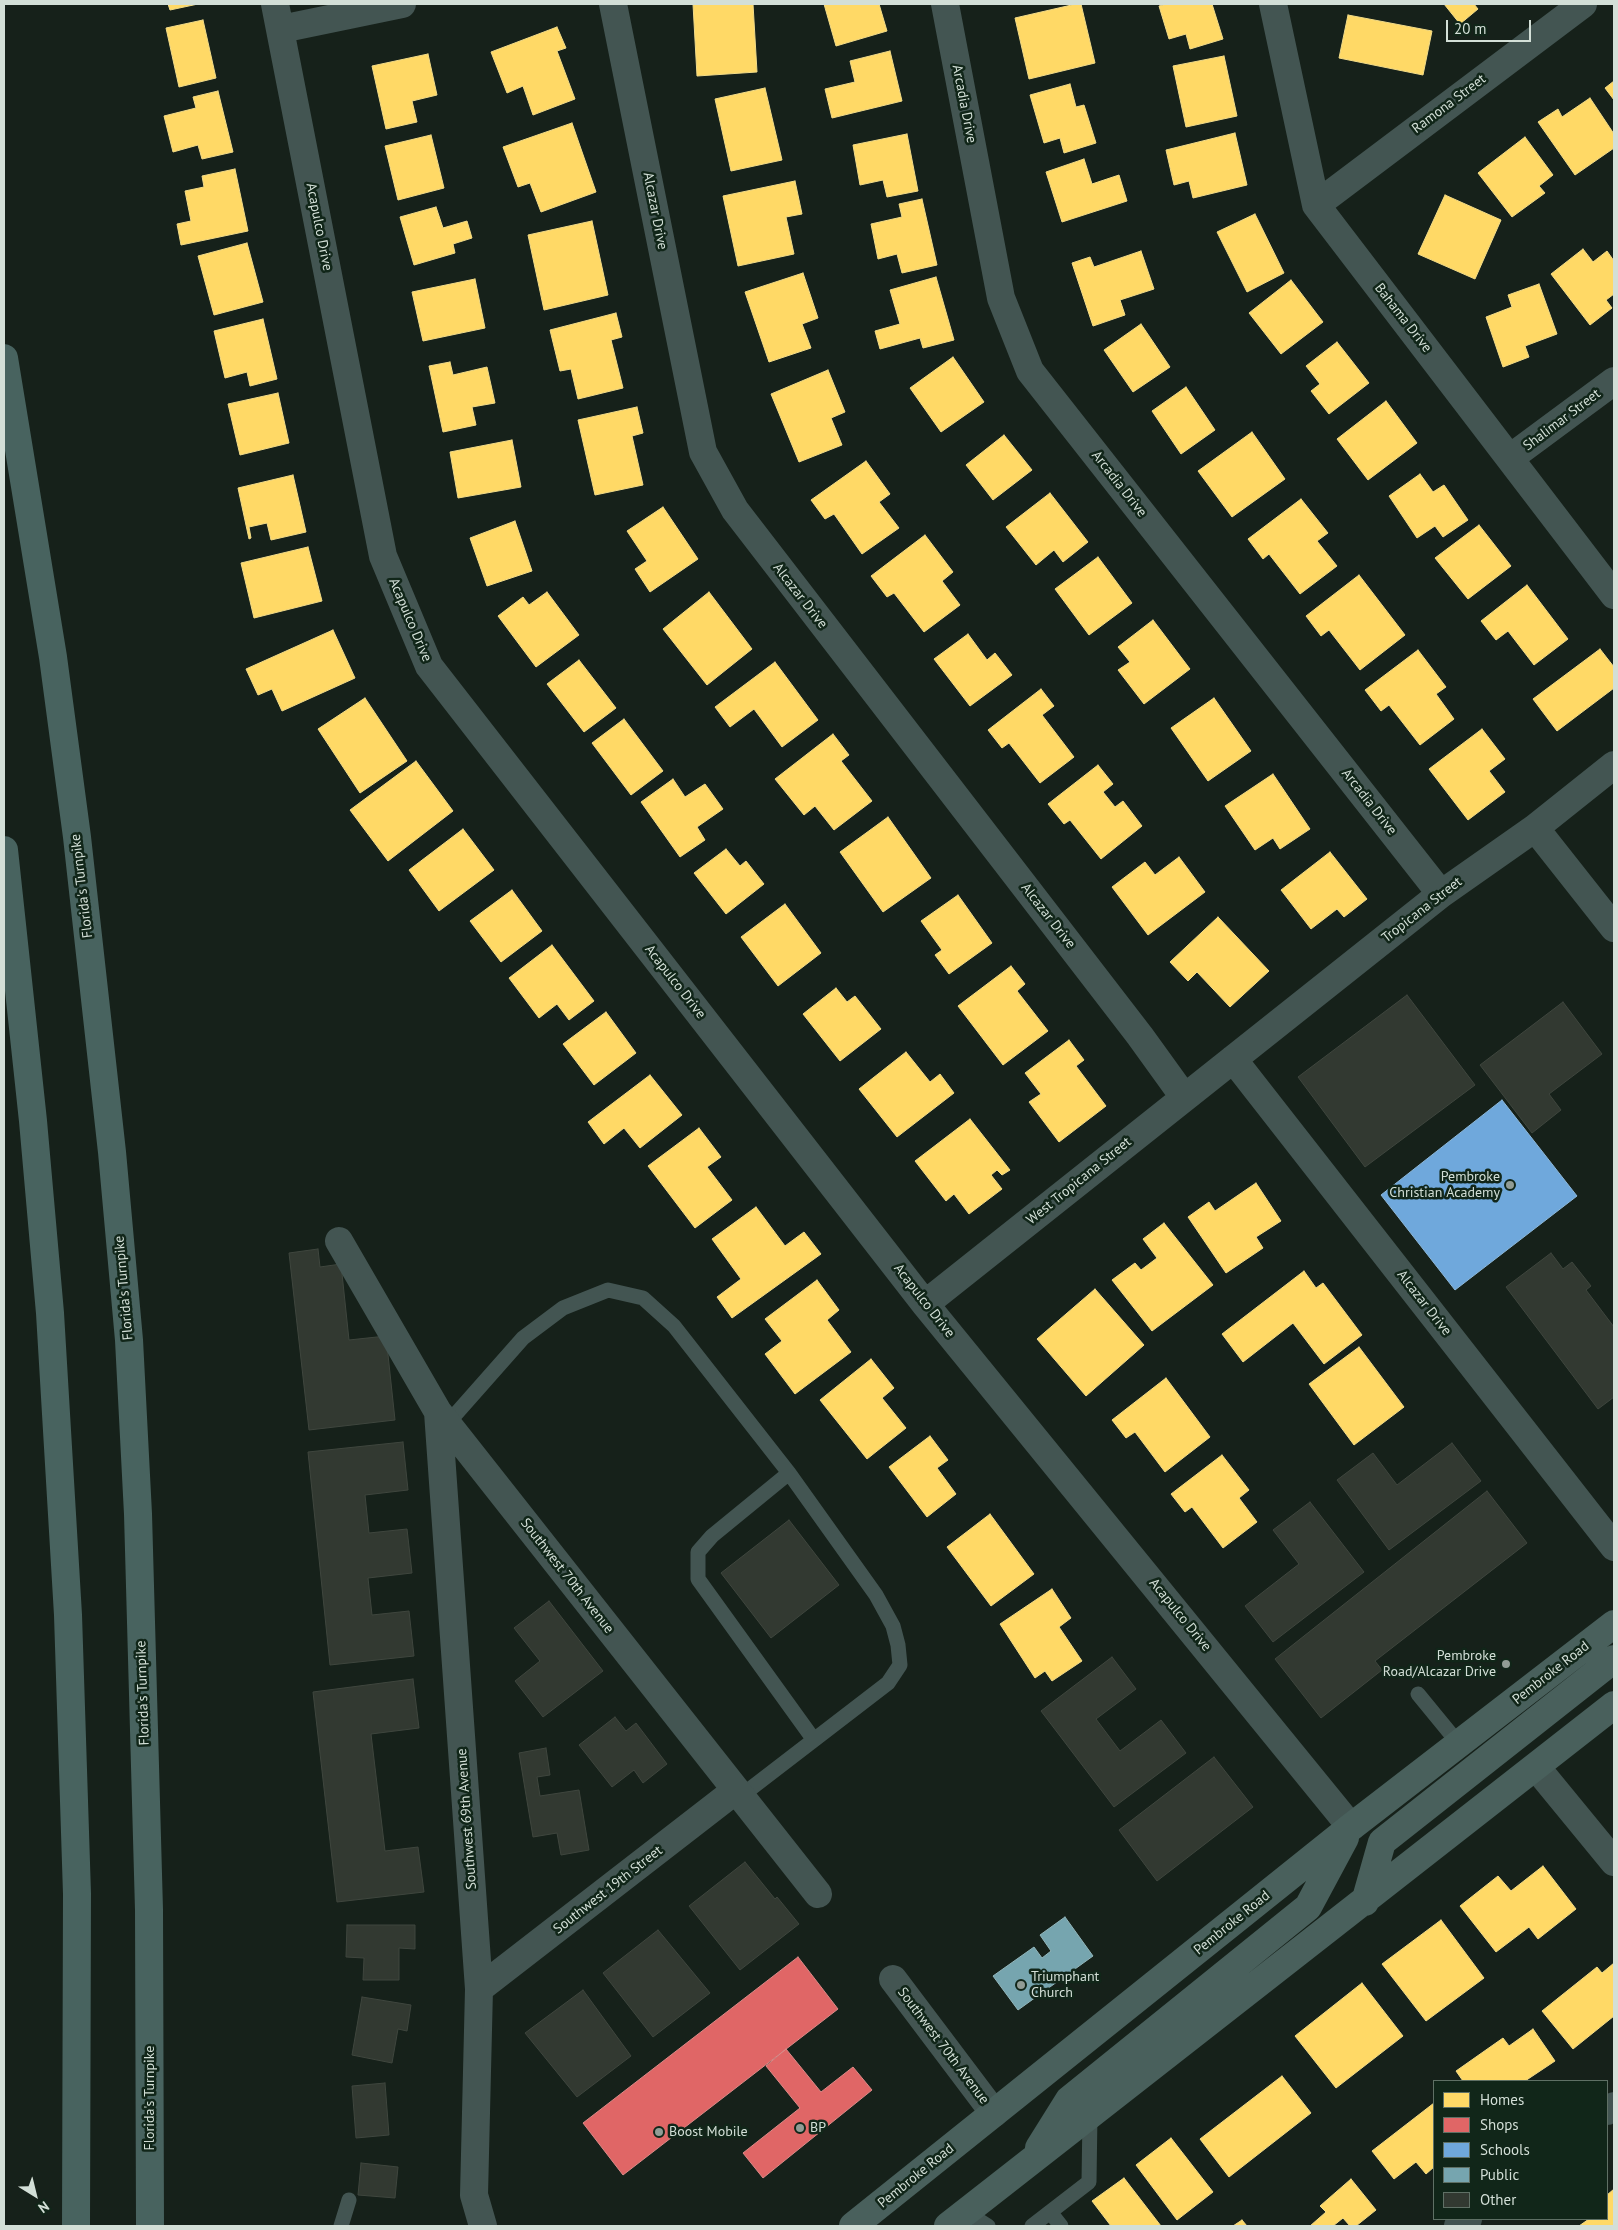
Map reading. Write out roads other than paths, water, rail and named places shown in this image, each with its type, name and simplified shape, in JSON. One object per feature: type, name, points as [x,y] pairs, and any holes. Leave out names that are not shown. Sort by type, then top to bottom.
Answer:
[{"type":"highway","name":"Florida's Turnpike","points":[[4,358],[53,657],[77,838],[110,1132],[129,1340],[138,1514],[150,1910],[150,2226]]},
{"type":"highway","points":[[4,850],[33,1121],[50,1313],[66,1566],[77,1894],[76,2226]]},
{"type":"main road","name":"Pembroke Road","points":[[853,2226],[1351,1827],[1614,1624]]},
{"type":"main road","points":[[1365,1902],[1382,1842],[1614,1659]]},
{"type":"main road","points":[[967,2222],[1031,2162],[1614,1705]]},
{"type":"main road","points":[[1031,2162],[1069,2100],[1308,1907],[1351,1827]]},
{"type":"street","points":[[278,16],[402,4]]},
{"type":"street","name":"Alcazar Drive","points":[[613,4],[703,452],[735,510],[1134,1028],[1184,1097]]},
{"type":"street","name":"Arcadia Drive","points":[[945,4],[1001,298],[1030,371],[1441,894]]},
{"type":"street","name":"Bahama Drive","points":[[1273,4],[1316,205],[1614,595]]},
{"type":"street","name":"Ramona Street","points":[[1316,205],[1583,4]]},
{"type":"street","name":"Acapulco Drive","points":[[278,16],[383,556],[429,666],[926,1304],[1351,1827]]},
{"type":"street","name":"Shalimar Street","points":[[1510,458],[1614,381]]},
{"type":"street","name":"Tropicana Street","points":[[1233,1059],[1441,894],[1535,828],[1614,765]]},
{"type":"street","points":[[1535,828],[1614,928]]},
{"type":"street","name":"Alcazar Drive","points":[[1233,1059],[1614,1548]]},
{"type":"street","name":"West Tropicana Street","points":[[926,1304],[1233,1059]]},
{"type":"street","name":"Southwest 70th Avenue","points":[[339,1241],[442,1418],[818,1894]]},
{"type":"street","name":"Southwest 69th Avenue","points":[[442,1418],[479,1989],[474,2195],[483,2226]]},
{"type":"street","points":[[1536,1767],[1614,1862]]},
{"type":"street","name":"Southwest 19th Street","points":[[479,1989],[739,1793]]},
{"type":"street","name":"Southwest 70th Avenue","points":[[893,1979],[994,2113]]},
{"type":"lane","points":[[442,1418],[523,1338],[563,1308],[608,1290],[642,1298],[674,1326],[789,1473],[876,1596],[893,1626],[898,1645],[900,1665],[888,1683],[814,1740],[739,1793]]},
{"type":"lane","points":[[789,1473],[712,1536],[698,1552],[698,1579],[814,1740]]},
{"type":"lane","points":[[1418,1694],[1459,1744]]},
{"type":"lane","points":[[1032,2226],[1089,2182],[1090,2115]]},
{"type":"lane","points":[[341,2226],[349,2200]]},
{"type":"lane","points":[[1050,2212],[1061,2226]]},
{"type":"place","name":"Pembroke Christian Academy","points":[[1510,1185]]},
{"type":"place","name":"Pembroke Road/Alcazar Drive","points":[[1506,1664]]},
{"type":"place","name":"Triumphant Church","points":[[1021,1985]]},
{"type":"place","name":"BP","points":[[800,2128]]},
{"type":"place","name":"Boost Mobile","points":[[659,2132]]}]
